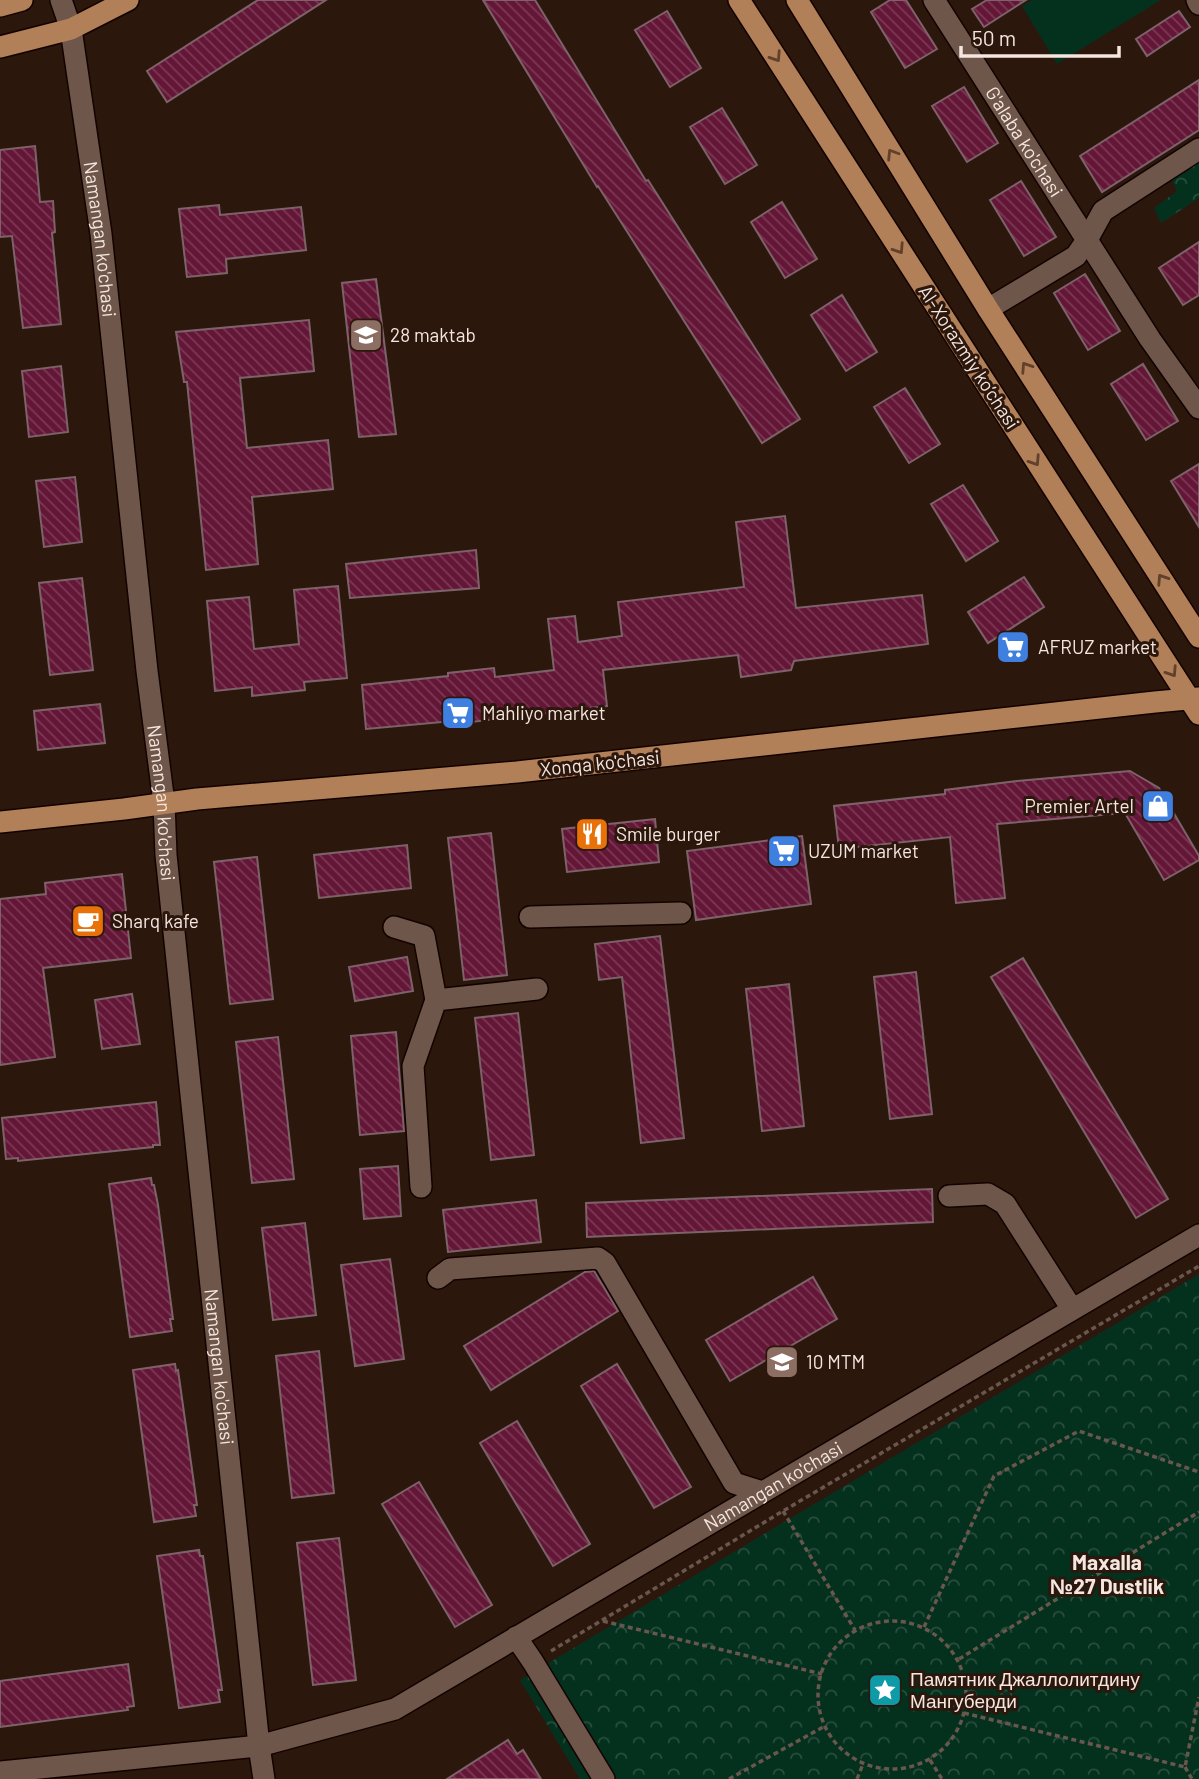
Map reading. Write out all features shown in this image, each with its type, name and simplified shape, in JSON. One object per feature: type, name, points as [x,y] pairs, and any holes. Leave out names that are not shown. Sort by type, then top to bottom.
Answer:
[{"type":"main road","points":[[0,6],[22,0]]},
{"type":"main road","points":[[0,47],[71,29],[128,0]]},
{"type":"main road","name":"Al-Xorazmiy ko’chasi","points":[[739,0],[1196,704]]},
{"type":"main road","points":[[797,0],[988,309],[1199,636]]},
{"type":"main road","name":"Xonqa ko'chasi","points":[[0,822],[164,803],[517,772],[1196,704]]},
{"type":"street","name":"Namangan ko'chasi","points":[[61,0],[71,29],[101,234],[147,671],[164,803],[166,855],[264,1779]]},
{"type":"street","name":"G'alaba ko'chasi","points":[[940,2],[1150,339],[1199,408]]},
{"type":"street","points":[[988,309],[1076,256],[1103,211],[1199,149]]},
{"type":"street","points":[[530,917],[681,913]]},
{"type":"street","points":[[394,927],[424,936],[436,1000],[414,1066],[421,1187]]},
{"type":"street","points":[[436,1000],[537,989]]},
{"type":"street","points":[[949,1196],[988,1194],[1005,1204],[1072,1309]]},
{"type":"street","name":"Namangan ko'chasi","points":[[0,1772],[259,1746],[395,1709],[1199,1235]]},
{"type":"street","points":[[438,1278],[450,1269],[598,1258],[605,1263],[734,1483],[762,1492]]},
{"type":"street","points":[[516,1637],[604,1779]]},
{"type":"path","points":[[533,1662],[1199,1266]]},
{"type":"path","points":[[924,1627],[994,1476],[1079,1432],[1199,1472]]},
{"type":"path","points":[[783,1511],[855,1630]]},
{"type":"path","points":[[958,1659],[1199,1512]]},
{"type":"path","points":[[601,1620],[822,1674]]},
{"type":"path","points":[[901,1620],[924,1627],[944,1640],[958,1659],[966,1681],[967,1704],[961,1726],[948,1745],[930,1760],[908,1768],[885,1770],[863,1764],[843,1751],[828,1734],[819,1712],[818,1688],[824,1665],[837,1645],[855,1630],[878,1622],[901,1620]]},
{"type":"path","points":[[1192,1779],[1185,1767],[1199,1697]]},
{"type":"path","points":[[964,1713],[1185,1767]]},
{"type":"path","points":[[729,1779],[825,1726]]},
{"type":"path","points":[[930,1760],[942,1779]]},
{"type":"path","points":[[858,1779],[863,1764]]},
{"type":"green space","points":[[1032,0],[1161,0],[1057,64],[1022,6]]},
{"type":"green space","points":[[1199,158],[1199,198],[1161,223],[1154,208],[1177,191],[1170,177]]},
{"type":"green space","points":[[1199,1274],[1199,1779],[580,1779],[520,1680]]},
{"type":"building","points":[[258,0],[326,0],[167,102],[147,71]]},
{"type":"building","points":[[483,0],[535,0],[646,181],[648,180],[800,419],[762,443],[597,187]]},
{"type":"building","points":[[890,0],[906,0],[937,49],[905,68],[871,12]]},
{"type":"building","points":[[987,0],[1026,0],[984,27],[972,9]]},
{"type":"building","points":[[667,11],[701,68],[670,87],[635,30]]},
{"type":"building","points":[[1179,11],[1190,27],[1147,56],[1136,39]]},
{"type":"building","points":[[1199,80],[1199,130],[1102,192],[1080,156]]},
{"type":"building","points":[[964,87],[998,143],[967,162],[932,106]]},
{"type":"building","points":[[722,108],[757,165],[725,184],[690,127]]},
{"type":"building","points":[[35,146],[40,202],[53,201],[55,232],[52,233],[61,324],[23,328],[12,236],[0,237],[0,150]]},
{"type":"building","points":[[1021,181],[1056,237],[1024,256],[990,200]]},
{"type":"building","points":[[782,202],[817,259],[785,278],[751,222]]},
{"type":"building","points":[[219,205],[220,215],[301,207],[306,250],[226,259],[227,273],[187,277],[179,209]]},
{"type":"building","points":[[1199,242],[1199,295],[1183,305],[1159,268]]},
{"type":"building","points":[[1085,274],[1120,331],[1088,350],[1054,293]]},
{"type":"building","points":[[376,279],[396,434],[359,437],[342,283]]},
{"type":"building","points":[[842,295],[877,352],[846,371],[811,315]]},
{"type":"building","points":[[309,320],[314,371],[240,378],[247,448],[328,440],[333,489],[252,497],[258,564],[206,570],[187,382],[184,382],[176,332]]},
{"type":"building","points":[[1143,364],[1178,421],[1146,440],[1111,384]]},
{"type":"building","points":[[61,366],[68,432],[29,437],[22,371]]},
{"type":"building","points":[[905,388],[940,444],[909,463],[874,407]]},
{"type":"building","points":[[1199,464],[1199,527],[1171,481]]},
{"type":"building","points":[[75,477],[82,542],[44,547],[36,481]]},
{"type":"building","points":[[963,485],[998,541],[966,561],[931,504]]},
{"type":"building","points":[[785,516],[796,608],[922,595],[928,644],[794,661],[791,670],[741,677],[738,655],[603,670],[607,706],[454,724],[453,721],[366,729],[362,685],[494,668],[495,677],[554,670],[548,619],[575,616],[578,642],[622,636],[618,602],[744,587],[736,522]]},
{"type":"building","points":[[476,550],[479,588],[350,598],[346,564]]},
{"type":"building","points":[[1024,577],[1044,607],[988,643],[968,612]]},
{"type":"building","points":[[82,578],[93,670],[50,675],[39,583]]},
{"type":"building","points":[[338,586],[347,678],[304,682],[305,690],[252,696],[252,687],[215,691],[207,601],[249,597],[254,649],[299,644],[294,590]]},
{"type":"building","points":[[100,704],[105,743],[38,750],[34,711]]},
{"type":"building","points":[[1130,771],[1159,788],[1199,856],[1199,860],[1164,880],[1125,813],[997,824],[1005,898],[956,903],[950,837],[839,849],[834,806],[945,794],[945,790],[1017,781]]},
{"type":"building","points":[[655,819],[659,862],[567,872],[562,829]]},
{"type":"building","points":[[491,833],[507,975],[464,980],[448,838]]},
{"type":"building","points":[[802,836],[811,904],[696,920],[687,851]]},
{"type":"building","points":[[407,845],[411,888],[319,898],[314,855]]},
{"type":"building","points":[[257,857],[273,999],[230,1004],[214,862]]},
{"type":"building","points":[[122,874],[131,958],[43,968],[55,1057],[0,1065],[0,899],[46,894],[45,883]]},
{"type":"building","points":[[660,936],[684,1138],[641,1143],[622,977],[599,980],[595,944]]},
{"type":"building","points":[[407,957],[413,991],[355,1001],[349,967]]},
{"type":"building","points":[[1023,958],[1168,1199],[1136,1218],[991,977]]},
{"type":"building","points":[[916,972],[932,1114],[890,1119],[874,977]]},
{"type":"building","points":[[789,984],[804,1126],[762,1131],[746,989]]},
{"type":"building","points":[[132,994],[140,1044],[102,1049],[95,1000]]},
{"type":"building","points":[[518,1013],[534,1155],[491,1160],[475,1018]]},
{"type":"building","points":[[396,1032],[404,1131],[360,1135],[351,1036]]},
{"type":"building","points":[[278,1037],[294,1179],[252,1183],[236,1042]]},
{"type":"building","points":[[156,1102],[160,1145],[18,1161],[18,1158],[6,1159],[2,1118]]},
{"type":"building","points":[[398,1166],[401,1216],[364,1219],[360,1169]]},
{"type":"building","points":[[151,1178],[158,1205],[173,1319],[170,1319],[172,1331],[130,1337],[109,1184]]},
{"type":"building","points":[[932,1189],[933,1222],[587,1237],[586,1203]]},
{"type":"building","points":[[536,1200],[541,1242],[448,1252],[443,1210]]},
{"type":"building","points":[[305,1223],[316,1315],[273,1320],[262,1228]]},
{"type":"building","points":[[390,1259],[404,1359],[355,1366],[341,1265]]},
{"type":"building","points":[[594,1271],[618,1311],[491,1390],[464,1346],[585,1272]]},
{"type":"building","points":[[813,1277],[837,1319],[730,1381],[706,1340]]},
{"type":"building","points":[[319,1351],[334,1493],[292,1498],[276,1356]]},
{"type":"building","points":[[175,1364],[197,1505],[194,1505],[196,1516],[154,1522],[133,1370]]},
{"type":"building","points":[[617,1364],[691,1487],[654,1508],[581,1386]]},
{"type":"building","points":[[517,1421],[590,1544],[553,1566],[480,1443]]},
{"type":"building","points":[[419,1482],[492,1605],[455,1627],[382,1504]]},
{"type":"building","points":[[339,1538],[356,1680],[313,1685],[297,1543]]},
{"type":"building","points":[[199,1550],[200,1556],[203,1556],[222,1690],[218,1690],[220,1702],[179,1708],[157,1556]]},
{"type":"building","points":[[128,1664],[134,1706],[127,1707],[128,1710],[0,1727],[0,1681]]},
{"type":"building","points":[[508,1740],[517,1754],[523,1750],[541,1779],[447,1779]]},
{"type":"place","name":"28 maktab","points":[[366,335]]},
{"type":"place","name":"AFRUZ market","points":[[1013,647]]},
{"type":"place","name":"Mahliyo market","points":[[458,713]]},
{"type":"place","name":"Premier Artel","points":[[1158,806]]},
{"type":"place","name":"Smile burger","points":[[592,834]]},
{"type":"place","name":"UZUM market","points":[[784,851]]},
{"type":"place","name":"Sharq kafe","points":[[88,921]]},
{"type":"place","name":"10 MTM","points":[[782,1362]]},
{"type":"place","name":"Памятник Джаллолитдину Мангуберди","points":[[885,1690]]},
{"type":"district","name":"Maxalla №27 Dustlik","points":[[1107,1575]]}]
